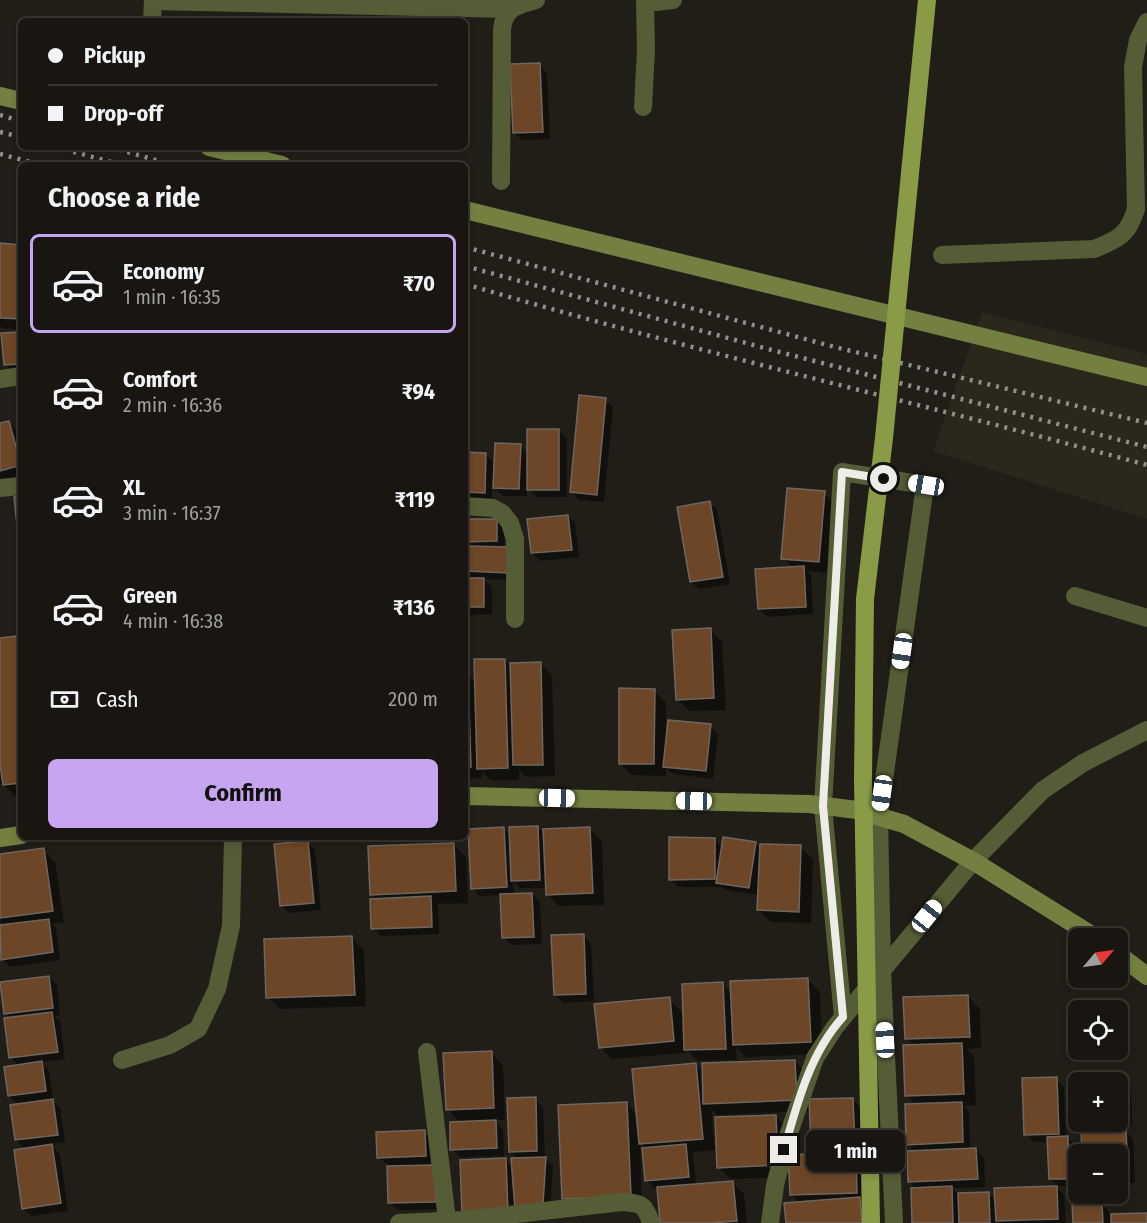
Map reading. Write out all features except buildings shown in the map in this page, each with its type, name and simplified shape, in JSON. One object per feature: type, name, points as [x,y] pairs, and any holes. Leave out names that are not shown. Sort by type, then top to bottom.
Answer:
[{"type":"main road","points":[[871,1223],[863,780],[865,599],[884,438],[927,0]]},
{"type":"street","points":[[153,18],[162,0],[510,9],[536,0]]},
{"type":"street","points":[[643,107],[646,50],[645,2],[674,0]]},
{"type":"street","points":[[501,181],[502,29],[504,16],[510,9]]},
{"type":"street","points":[[942,255],[1094,249],[1117,240],[1130,227],[1136,209],[1133,66],[1138,40],[1147,22]]},
{"type":"street","points":[[0,96],[18,100]]},
{"type":"street","points":[[221,150],[270,162]]},
{"type":"street","points":[[468,211],[1147,377]]},
{"type":"street","points":[[0,379],[18,376]]},
{"type":"street","points":[[843,1017],[823,806],[842,472],[926,485],[879,816],[882,972],[894,1223]]},
{"type":"street","points":[[0,488],[18,486]]},
{"type":"street","points":[[468,506],[494,508],[502,513],[510,523],[514,539],[515,619]]},
{"type":"street","points":[[1075,596],[1147,618]]},
{"type":"street","points":[[770,1223],[775,1185],[789,1133],[815,1058],[835,1027],[973,861],[1043,790],[1083,763],[1147,730]]},
{"type":"street","points":[[468,796],[823,806],[857,810],[904,824],[973,861],[1080,928]]},
{"type":"street","points":[[0,838],[18,835]]},
{"type":"street","points":[[122,1060],[170,1046],[198,1029],[217,989],[231,926],[233,840]]},
{"type":"street","points":[[1128,962],[1147,976]]},
{"type":"street","points":[[427,1052],[447,1220]]},
{"type":"street","points":[[399,1223],[622,1202],[637,1203],[646,1209],[651,1223]]},
{"type":"shaded area","points":[[982,312],[1147,354],[1147,519],[933,451]]},
{"type":"railway","points":[[0,115],[18,120]]},
{"type":"railway","points":[[0,132],[18,136]]},
{"type":"railway","points":[[67,150],[111,162]]},
{"type":"railway","points":[[120,150],[162,162]]},
{"type":"railway","points":[[0,154],[30,162]]},
{"type":"railway","points":[[468,248],[831,346],[1147,423]]},
{"type":"railway","points":[[468,267],[768,349],[1147,447]]},
{"type":"railway","points":[[468,285],[635,332],[1147,465]]},
{"type":"route","points":[[784,1150],[815,1058],[843,1017],[823,806],[842,472],[884,479]]}]
